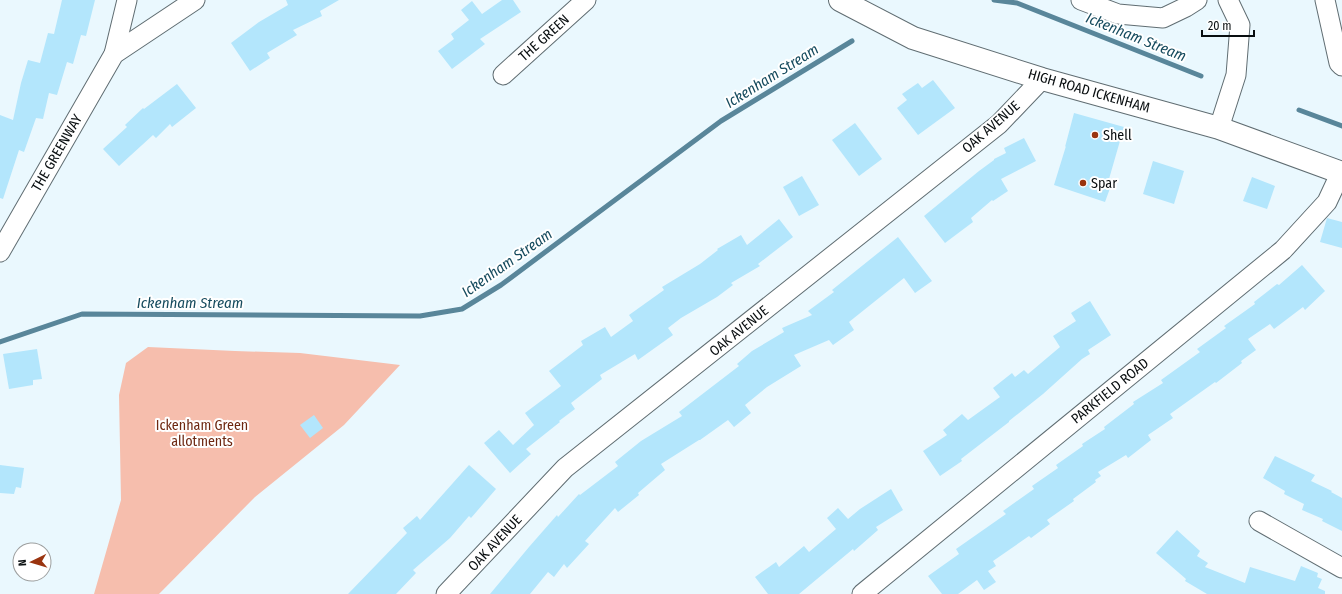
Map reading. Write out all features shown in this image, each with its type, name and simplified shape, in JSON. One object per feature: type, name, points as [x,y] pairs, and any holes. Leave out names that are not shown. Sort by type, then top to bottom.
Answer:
[{"type":"main road","name":"HIGH ROAD ICKENHAM","points":[[840,0],[913,38],[1042,79],[1218,128],[1341,172]]},
{"type":"street","name":"THE GREENWAY","points":[[0,252],[114,54],[127,0]]},
{"type":"street","name":"THE GREENWAY","points":[[114,54],[195,0]]},
{"type":"street","name":"THE GREEN","points":[[503,75],[586,0]]},
{"type":"street","points":[[1081,0],[1118,14],[1162,18],[1186,8],[1197,0]]},
{"type":"street","points":[[1218,128],[1236,75],[1240,26],[1228,0]]},
{"type":"street","points":[[1325,0],[1339,63],[1342,66]]},
{"type":"street","name":"OAK AVENUE","points":[[446,594],[565,468],[999,124],[1042,79]]},
{"type":"street","name":"PARKFIELD ROAD","points":[[862,594],[1283,250],[1327,202],[1341,172]]},
{"type":"street","points":[[1259,522],[1342,568]]},
{"type":"green space","name":"Ickenham Green allotments","points":[[148,347],[300,353],[400,365],[344,425],[255,497],[159,594],[94,594],[121,500],[119,395],[126,363]]},
{"type":"building","points":[[62,0],[95,0],[86,36],[81,35],[73,64],[67,62],[57,95],[49,93],[43,119],[36,118],[24,152],[19,150],[3,199],[0,198],[0,115],[13,120],[21,83],[28,60],[40,63],[48,33],[54,34]]},
{"type":"building","points":[[286,0],[339,0],[320,11],[322,16],[293,30],[297,35],[267,53],[270,58],[250,71],[231,43],[259,22],[288,5]]},
{"type":"building","points":[[502,0],[513,0],[521,12],[480,39],[485,44],[452,69],[438,51],[454,39],[451,34],[469,20],[461,10],[472,1],[482,14]]},
{"type":"building","points":[[933,80],[955,108],[918,135],[897,108],[907,100],[902,94],[918,83],[922,88]]},
{"type":"building","points":[[177,84],[196,108],[172,127],[170,124],[156,138],[153,135],[119,166],[103,149],[127,127],[125,125],[143,108],[144,109]]},
{"type":"building","points":[[1074,113],[1124,127],[1109,179],[1113,180],[1105,202],[1054,185]]},
{"type":"building","points":[[855,123],[882,159],[859,176],[832,140]]},
{"type":"building","points":[[1024,138],[1036,161],[1001,179],[1008,191],[993,201],[992,200],[971,218],[973,222],[945,243],[924,216],[994,159],[1006,153],[1004,148]]},
{"type":"building","points":[[1153,161],[1184,171],[1174,204],[1143,194]]},
{"type":"building","points":[[802,176],[819,205],[799,216],[783,187]]},
{"type":"building","points":[[1252,177],[1275,186],[1267,209],[1243,201]]},
{"type":"building","points":[[1327,218],[1342,222],[1342,248],[1320,242]]},
{"type":"building","points":[[779,219],[793,237],[758,264],[760,266],[731,283],[733,285],[717,297],[681,318],[668,328],[673,335],[638,360],[635,354],[600,375],[602,379],[571,403],[575,409],[526,449],[531,454],[510,473],[484,443],[499,430],[513,445],[534,425],[525,413],[561,386],[549,371],[583,345],[581,341],[605,327],[611,337],[633,321],[629,315],[664,290],[662,287],[700,264],[718,250],[717,249],[741,235],[747,245]]},
{"type":"building","points":[[898,237],[932,281],[915,293],[904,278],[849,322],[854,330],[833,345],[829,340],[794,355],[801,366],[767,387],[745,405],[751,413],[734,427],[728,420],[700,440],[661,464],[665,470],[638,493],[639,495],[618,512],[615,508],[585,541],[589,544],[567,568],[564,564],[554,577],[548,572],[530,594],[490,594],[557,515],[558,517],[579,494],[580,495],[618,466],[615,462],[641,441],[682,416],[679,412],[739,366],[737,364],[752,351],[784,332],[782,328],[812,315],[808,311],[834,292],[832,290]]},
{"type":"building","points":[[1302,265],[1325,291],[1305,310],[1303,307],[1274,329],[1270,324],[1248,339],[1256,350],[1241,361],[1242,363],[1216,383],[1215,382],[1170,414],[1173,418],[1148,435],[1151,440],[1128,458],[1126,455],[1098,472],[1101,476],[1095,480],[1096,482],[1073,499],[1074,501],[1047,520],[1050,524],[1031,538],[1029,536],[993,561],[996,566],[988,571],[996,582],[984,590],[977,580],[958,594],[942,594],[928,576],[959,554],[956,549],[1006,514],[1003,511],[1034,489],[1032,486],[1058,468],[1056,465],[1083,446],[1082,444],[1105,429],[1104,427],[1134,404],[1133,402],[1163,383],[1161,380],[1200,352],[1197,349],[1226,328],[1224,326],[1255,304],[1254,302],[1277,284],[1279,285]]},
{"type":"building","points":[[1090,301],[1111,335],[1088,350],[1090,354],[1082,359],[1009,422],[961,459],[962,461],[940,476],[923,451],[947,435],[943,430],[962,414],[968,420],[1000,397],[993,388],[1012,373],[1015,377],[1024,370],[1028,374],[1060,347],[1053,336],[1076,321],[1071,313]]},
{"type":"building","points":[[37,349],[42,379],[33,380],[33,385],[9,389],[3,354]]},
{"type":"building","points":[[314,415],[323,428],[310,438],[300,425]]},
{"type":"building","points":[[1275,456],[1315,475],[1311,481],[1332,491],[1331,492],[1342,498],[1342,531],[1322,521],[1323,519],[1302,510],[1304,504],[1284,494],[1285,491],[1263,478]]},
{"type":"building","points":[[0,465],[24,468],[21,488],[16,487],[14,494],[0,493]]},
{"type":"building","points":[[469,465],[496,489],[471,518],[469,516],[450,538],[413,570],[416,573],[396,594],[348,594],[407,533],[403,528],[417,516],[420,520]]},
{"type":"building","points":[[891,489],[903,510],[876,527],[878,530],[854,551],[853,549],[799,594],[768,594],[755,577],[776,562],[779,567],[804,546],[809,552],[836,529],[827,518],[838,508],[848,519],[860,509]]},
{"type":"building","points":[[1177,530],[1200,551],[1197,556],[1208,563],[1205,567],[1245,583],[1250,567],[1295,581],[1301,566],[1318,573],[1317,577],[1322,579],[1318,588],[1325,591],[1325,594],[1207,594],[1185,581],[1186,579],[1156,553]]},
{"type":"waterway","name":"Ickenham Stream","points":[[994,0],[1017,3],[1201,76]]},
{"type":"waterway","name":"Ickenham Stream","points":[[0,342],[82,314],[420,316],[462,309],[501,285],[721,121],[852,41]]},
{"type":"waterway","name":"Ickenham Stream","points":[[1299,110],[1342,126]]},
{"type":"place","name":"Shell","points":[[1095,135]]},
{"type":"place","name":"Spar","points":[[1083,183]]}]
